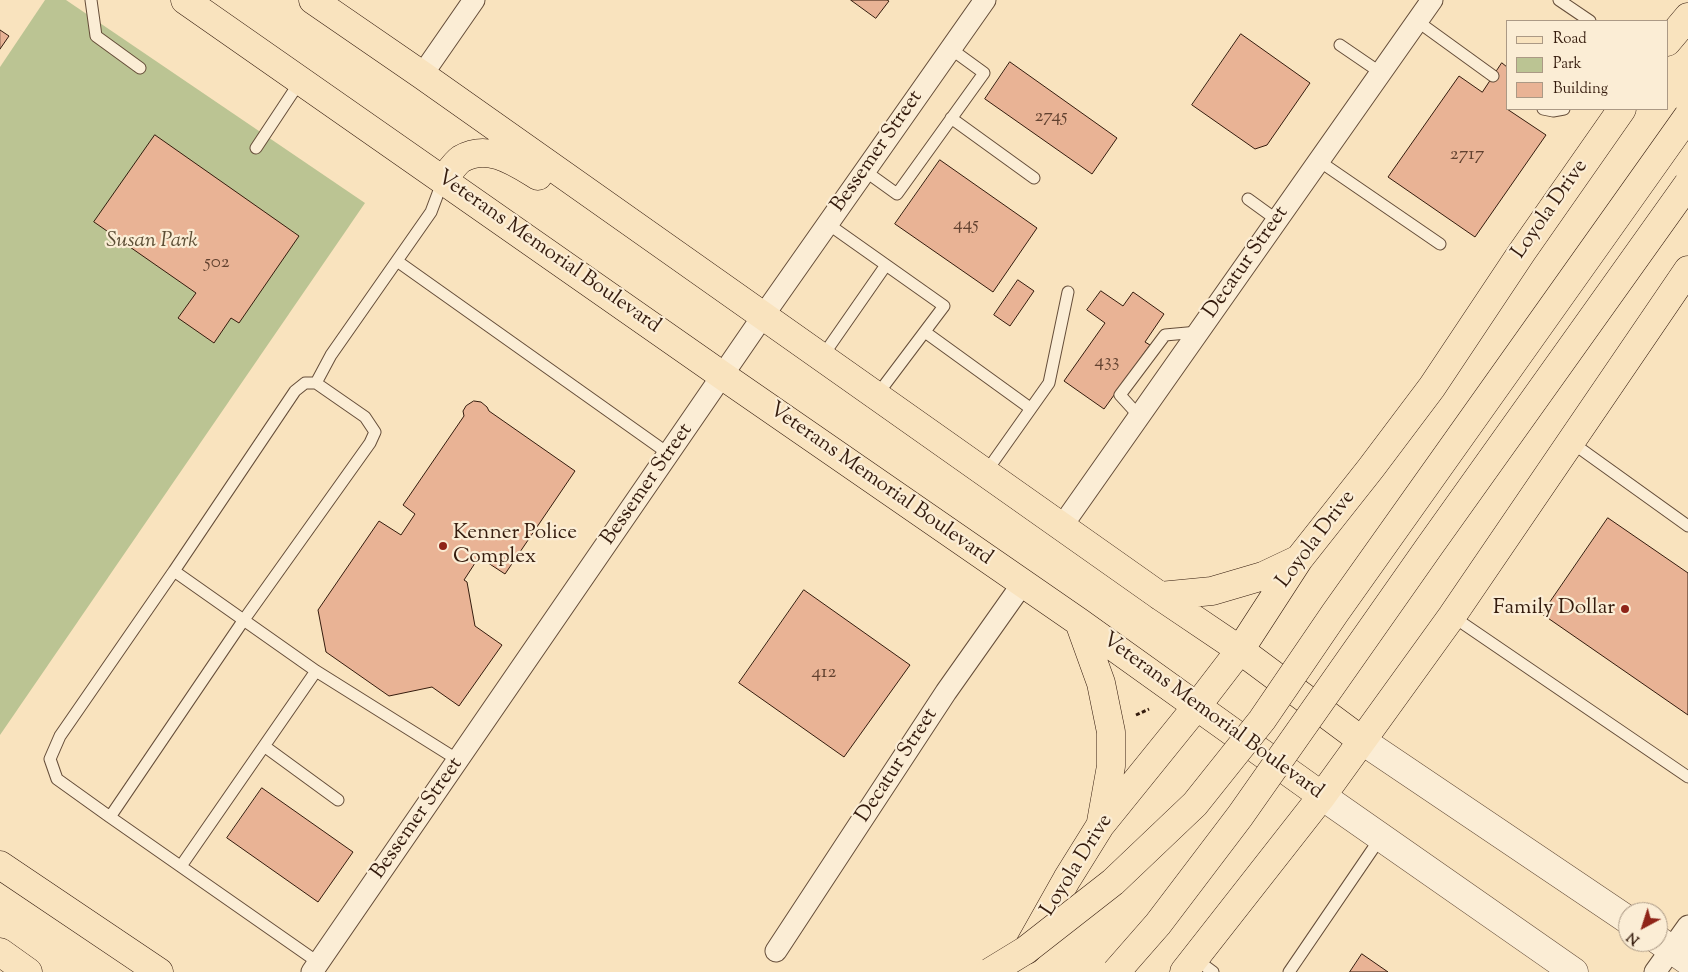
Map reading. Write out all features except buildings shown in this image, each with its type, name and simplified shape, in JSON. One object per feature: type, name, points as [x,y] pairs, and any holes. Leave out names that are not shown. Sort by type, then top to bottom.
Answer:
[{"type":"main road","name":"Veterans Memorial Boulevard","points":[[185,0],[1079,622],[1322,796]]},
{"type":"main road","points":[[313,0],[877,395],[1160,596],[1240,650],[1361,740]]},
{"type":"main road","points":[[1668,41],[1688,17]]},
{"type":"main road","name":"Loyola Drive","points":[[1015,972],[1067,879],[1100,826],[1240,650],[1299,559],[1371,468],[1432,386],[1522,252],[1621,110]]},
{"type":"main road","points":[[990,972],[1026,950],[1113,882],[1195,804],[1262,720],[1335,613],[1688,116]]},
{"type":"main road","points":[[444,180],[460,159],[483,152],[507,157],[570,195],[676,254]]},
{"type":"main road","points":[[1116,972],[1158,924],[1240,816],[1688,184]]},
{"type":"main road","points":[[1197,967],[1236,907],[1322,796],[1452,616],[1688,270]]},
{"type":"main road","points":[[1160,596],[1212,591],[1263,576],[1299,559]]},
{"type":"main road","points":[[1079,622],[1101,682],[1111,732],[1111,766],[1100,826]]},
{"type":"main road","points":[[0,865],[159,972]]},
{"type":"main road","points":[[0,952],[28,972]]},
{"type":"street","points":[[422,75],[474,0]]},
{"type":"street","name":"Bessemer Street","points":[[315,967],[763,316],[985,0]]},
{"type":"street","name":"Decatur Street","points":[[1062,526],[1432,0]]},
{"type":"street","name":"Decatur Street","points":[[776,951],[946,692],[1023,583]]},
{"type":"street","points":[[1361,740],[1618,913]]},
{"type":"street","name":"Veterans Memorial Boulevard","points":[[1322,796],[1574,972]]},
{"type":"street","points":[[1655,972],[1688,926]]},
{"type":"lane","points":[[91,0],[96,36],[140,68]]},
{"type":"lane","points":[[1559,0],[1589,20]]},
{"type":"lane","points":[[1418,21],[1493,76]]},
{"type":"lane","points":[[1340,45],[1381,73]]},
{"type":"lane","points":[[865,171],[898,194],[984,73],[951,49]]},
{"type":"lane","points":[[256,148],[300,80]]},
{"type":"lane","points":[[951,118],[1034,178]]},
{"type":"lane","points":[[1319,161],[1440,244]]},
{"type":"lane","points":[[316,383],[331,355],[431,212],[444,180]]},
{"type":"lane","points":[[1248,199],[1277,220]]},
{"type":"lane","points":[[828,224],[944,306],[877,395]]},
{"type":"lane","points":[[397,261],[669,454]]},
{"type":"lane","points":[[822,357],[886,265]]},
{"type":"lane","points":[[986,472],[1049,383],[1068,292]]},
{"type":"lane","points":[[924,332],[1030,408]]},
{"type":"lane","points":[[110,817],[243,621],[370,443],[375,432],[365,416],[316,383],[305,382],[295,391],[60,736],[50,759],[57,779],[110,817],[180,866],[315,967]]},
{"type":"lane","points":[[1571,442],[1688,526]]},
{"type":"lane","points":[[174,571],[316,671],[458,760]]},
{"type":"lane","points":[[1452,616],[1688,778]]},
{"type":"lane","points":[[180,866],[316,671]]},
{"type":"lane","points":[[264,746],[338,800]]},
{"type":"lane","points":[[1289,972],[1381,837]]},
{"type":"path","points":[[1131,717],[1149,709]]},
{"type":"green space","name":"Susan Park","points":[[45,0],[66,0],[365,203],[0,735],[0,67]]},
{"type":"place","name":"Kenner Police Complex","points":[[443,546]]},
{"type":"place","name":"Family Dollar","points":[[1625,609]]}]
